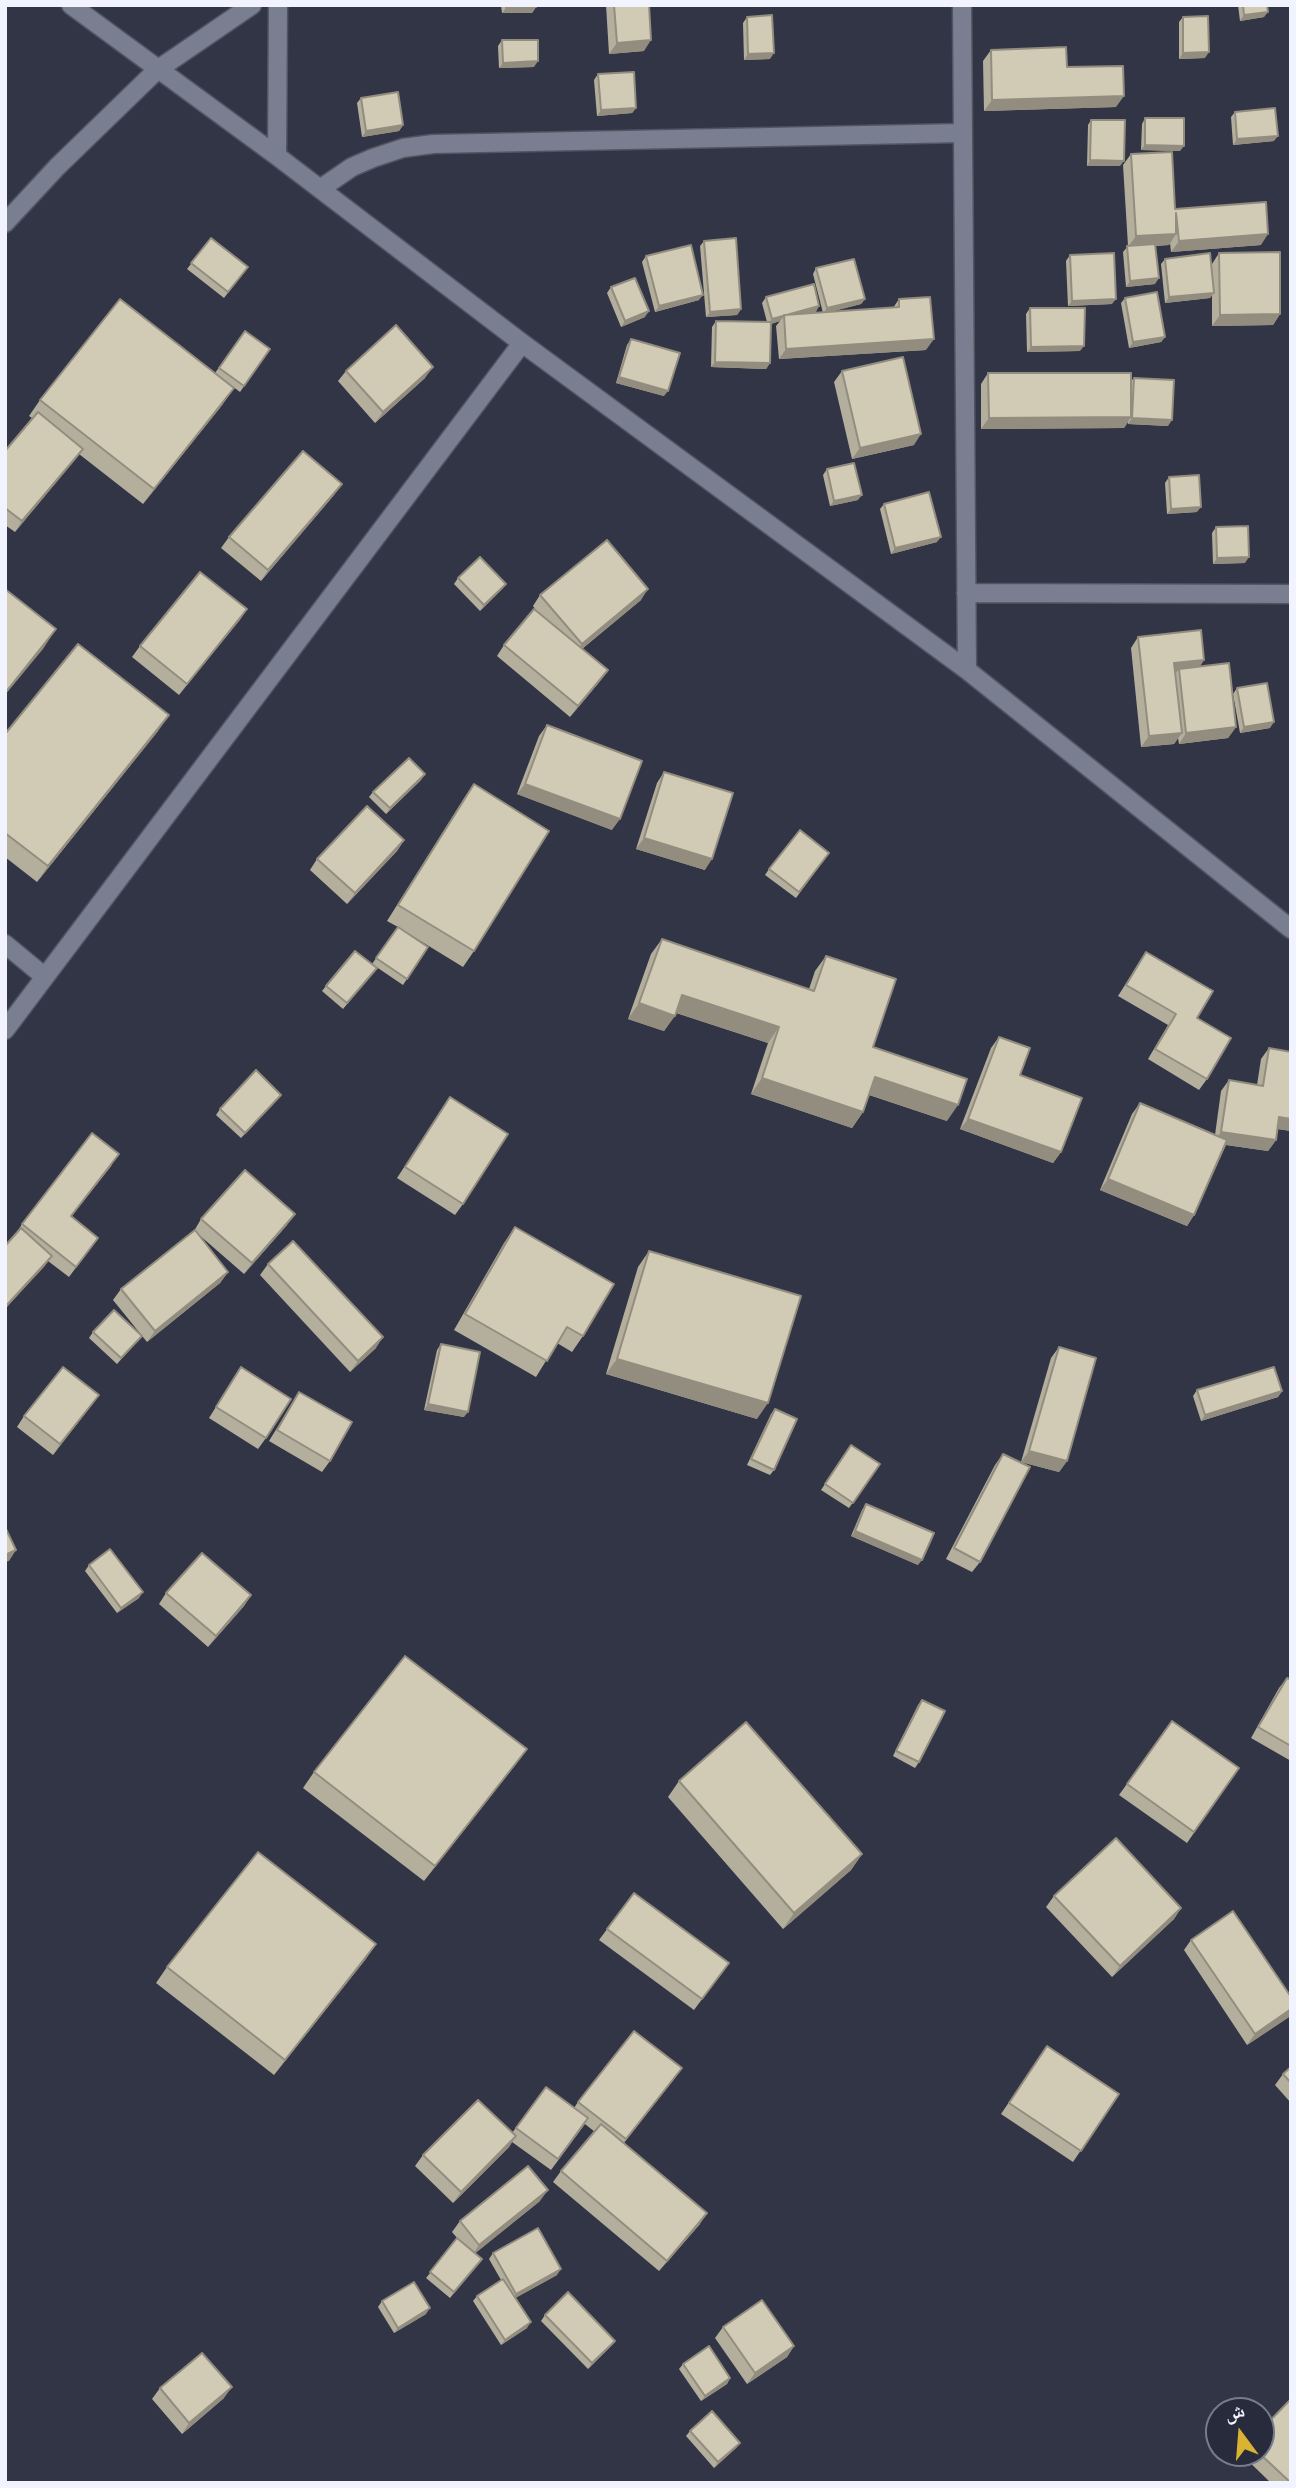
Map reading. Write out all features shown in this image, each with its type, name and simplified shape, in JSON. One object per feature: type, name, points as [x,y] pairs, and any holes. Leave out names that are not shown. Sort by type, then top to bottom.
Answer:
[{"type":"street","points":[[71,5],[967,670],[1291,929]]},
{"type":"street","points":[[5,223],[157,70],[253,5]]},
{"type":"street","points":[[277,156],[278,5]]},
{"type":"street","points":[[962,5],[967,670]]},
{"type":"street","points":[[320,189],[352,167],[373,158],[403,148],[433,144],[962,133]]},
{"type":"street","points":[[5,1030],[522,342]]},
{"type":"street","points":[[966,593],[1291,594]]},
{"type":"street","points":[[5,944],[45,977]]},
{"type":"building","points":[[506,5],[536,5],[536,7],[506,8]]},
{"type":"building","points":[[614,5],[649,5],[651,40],[617,43]]},
{"type":"building","points":[[1243,5],[1267,5],[1268,12],[1244,15]]},
{"type":"building","points":[[772,15],[774,53],[748,54],[747,17]]},
{"type":"building","points":[[1208,16],[1209,52],[1183,53],[1183,17]]},
{"type":"building","points":[[502,40],[538,40],[538,61],[503,63]]},
{"type":"building","points":[[1066,47],[1067,67],[1123,66],[1124,96],[992,100],[991,50]]},
{"type":"building","points":[[634,72],[636,108],[601,110],[598,74]]},
{"type":"building","points":[[398,92],[403,125],[366,131],[361,98]]},
{"type":"building","points":[[1275,108],[1278,136],[1237,139],[1235,112]]},
{"type":"building","points":[[1145,118],[1184,118],[1184,146],[1145,145]]},
{"type":"building","points":[[1091,120],[1125,120],[1124,161],[1090,160]]},
{"type":"building","points":[[1172,152],[1175,209],[1266,202],[1268,234],[1179,241],[1176,213],[1176,234],[1136,236],[1131,154]]},
{"type":"building","points":[[211,238],[248,267],[228,292],[191,263]]},
{"type":"building","points":[[736,238],[741,309],[710,312],[704,241]]},
{"type":"building","points":[[1155,244],[1159,278],[1130,281],[1127,246]]},
{"type":"building","points":[[691,245],[703,295],[659,306],[646,256]]},
{"type":"building","points":[[1280,252],[1280,314],[1220,315],[1219,253]]},
{"type":"building","points":[[1114,253],[1116,299],[1072,301],[1070,255]]},
{"type":"building","points":[[1210,253],[1214,293],[1169,297],[1165,259]]},
{"type":"building","points":[[854,259],[865,299],[827,308],[816,268]]},
{"type":"building","points":[[635,278],[649,311],[625,321],[611,287]]},
{"type":"building","points":[[814,284],[819,306],[772,319],[766,297]]},
{"type":"building","points":[[1157,292],[1165,337],[1133,342],[1125,298]]},
{"type":"building","points":[[930,297],[934,339],[786,349],[784,315],[899,307],[899,299]]},
{"type":"building","points":[[120,299],[234,388],[154,489],[40,400]]},
{"type":"building","points":[[1030,308],[1085,308],[1084,346],[1031,347]]},
{"type":"building","points":[[716,321],[771,322],[770,363],[715,362]]},
{"type":"building","points":[[396,325],[433,367],[383,412],[346,371]]},
{"type":"building","points":[[245,331],[270,349],[244,386],[219,368]]},
{"type":"building","points":[[631,339],[680,353],[668,391],[619,377]]},
{"type":"building","points":[[903,357],[921,434],[860,448],[842,371]]},
{"type":"building","points":[[988,373],[1131,373],[1131,417],[989,418]]},
{"type":"building","points":[[1134,378],[1174,380],[1172,420],[1132,418]]},
{"type":"building","points":[[38,412],[83,449],[22,521],[5,508],[5,451]]},
{"type":"building","points":[[303,451],[342,484],[268,570],[229,537]]},
{"type":"building","points":[[854,463],[862,495],[834,501],[827,469]]},
{"type":"building","points":[[1199,475],[1201,507],[1171,509],[1169,477]]},
{"type":"building","points":[[929,492],[941,537],[895,548],[884,504]]},
{"type":"building","points":[[1248,526],[1249,557],[1217,558],[1216,527]]},
{"type":"building","points":[[607,540],[648,589],[582,644],[540,595]]},
{"type":"building","points":[[480,557],[506,584],[484,605],[458,578]]},
{"type":"building","points":[[200,572],[247,609],[187,684],[140,646]]},
{"type":"building","points":[[5,589],[56,629],[5,693]]},
{"type":"building","points":[[534,609],[608,670],[578,706],[504,645]]},
{"type":"building","points":[[1201,630],[1204,660],[1174,663],[1182,733],[1149,736],[1138,637]]},
{"type":"building","points":[[78,644],[169,715],[48,866],[5,833],[5,734]]},
{"type":"building","points":[[1229,663],[1236,727],[1186,733],[1179,669]]},
{"type":"building","points":[[1267,683],[1274,722],[1244,727],[1237,688]]},
{"type":"building","points":[[547,725],[642,761],[620,819],[525,784]]},
{"type":"building","points":[[409,758],[425,774],[390,808],[373,792]]},
{"type":"building","points":[[664,772],[733,793],[712,859],[644,838]]},
{"type":"building","points":[[474,784],[549,831],[474,951],[398,905]]},
{"type":"building","points":[[367,806],[404,840],[355,893],[317,859]]},
{"type":"building","points":[[800,830],[829,853],[799,892],[769,869]]},
{"type":"building","points":[[398,927],[428,947],[407,979],[376,958]]},
{"type":"building","points":[[662,939],[814,991],[826,956],[896,979],[873,1047],[967,1079],[958,1105],[875,1077],[863,1112],[762,1078],[779,1027],[682,995],[675,1016],[639,1003]]},
{"type":"building","points":[[355,951],[377,968],[347,1003],[326,986]]},
{"type":"building","points":[[1146,952],[1213,991],[1197,1018],[1231,1038],[1207,1079],[1155,1049],[1176,1014],[1126,985]]},
{"type":"building","points":[[999,1037],[1030,1048],[1020,1075],[1082,1098],[1061,1152],[968,1119]]},
{"type":"building","points":[[1269,1048],[1291,1052],[1291,1119],[1279,1117],[1276,1140],[1221,1132],[1229,1080],[1263,1086]]},
{"type":"building","points":[[256,1070],[281,1095],[245,1133],[220,1109]]},
{"type":"building","points":[[450,1097],[508,1134],[463,1204],[405,1167]]},
{"type":"building","points":[[1140,1103],[1227,1140],[1194,1215],[1108,1179]]},
{"type":"building","points":[[92,1133],[119,1154],[71,1216],[98,1238],[76,1267],[22,1224]]},
{"type":"building","points":[[245,1170],[295,1214],[252,1263],[201,1219]]},
{"type":"building","points":[[515,1227],[614,1284],[583,1336],[567,1327],[547,1361],[465,1314]]},
{"type":"building","points":[[21,1228],[52,1256],[5,1307],[5,1246]]},
{"type":"building","points":[[195,1230],[228,1272],[155,1331],[121,1289]]},
{"type":"building","points":[[293,1241],[383,1337],[358,1361],[268,1264]]},
{"type":"building","points":[[649,1251],[801,1296],[768,1403],[617,1359]]},
{"type":"building","points":[[114,1310],[142,1336],[121,1358],[93,1332]]},
{"type":"building","points":[[441,1344],[480,1352],[468,1412],[428,1404]]},
{"type":"building","points":[[1059,1347],[1096,1358],[1067,1461],[1029,1451]]},
{"type":"building","points":[[63,1367],[99,1395],[60,1444],[24,1416]]},
{"type":"building","points":[[241,1367],[291,1399],[266,1438],[216,1407]]},
{"type":"building","points":[[1274,1367],[1282,1391],[1205,1415],[1197,1390]]},
{"type":"building","points":[[299,1392],[352,1422],[330,1461],[277,1430]]},
{"type":"building","points":[[775,1409],[797,1419],[774,1470],[751,1459]]},
{"type":"building","points":[[851,1445],[880,1464],[853,1503],[825,1484]]},
{"type":"building","points":[[1003,1454],[1030,1467],[980,1562],[954,1548]]},
{"type":"building","points":[[866,1504],[934,1533],[922,1560],[855,1531]]},
{"type":"building","points":[[5,1527],[16,1550],[5,1555]]},
{"type":"building","points":[[110,1549],[143,1592],[121,1608],[89,1565]]},
{"type":"building","points":[[202,1553],[251,1595],[216,1636],[166,1593]]},
{"type":"building","points":[[405,1656],[527,1749],[435,1866],[314,1772]]},
{"type":"building","points":[[1287,1678],[1291,1680],[1291,1746],[1258,1727]]},
{"type":"building","points":[[922,1700],[945,1711],[919,1762],[896,1751]]},
{"type":"building","points":[[1172,1721],[1239,1768],[1194,1832],[1127,1784]]},
{"type":"building","points":[[746,1722],[862,1854],[794,1913],[679,1781]]},
{"type":"building","points":[[1116,1838],[1181,1908],[1120,1966],[1054,1896]]},
{"type":"building","points":[[258,1852],[376,1944],[285,2060],[167,1967]]},
{"type":"building","points":[[634,1893],[729,1963],[702,1999],[607,1929]]},
{"type":"building","points":[[1233,1911],[1291,1997],[1291,2009],[1255,2034],[1191,1940]]},
{"type":"building","points":[[634,2031],[682,2068],[626,2139],[578,2102]]},
{"type":"building","points":[[1047,2046],[1119,2094],[1081,2151],[1009,2103]]},
{"type":"building","points":[[1291,2067],[1291,2083],[1283,2074]]},
{"type":"building","points":[[546,2087],[588,2118],[558,2159],[516,2128]]},
{"type":"building","points":[[478,2100],[516,2136],[461,2192],[423,2155]]},
{"type":"building","points":[[601,2124],[707,2213],[667,2261],[561,2171]]},
{"type":"building","points":[[528,2166],[548,2190],[479,2245],[460,2221]]},
{"type":"building","points":[[538,2228],[561,2269],[516,2294],[493,2253]]},
{"type":"building","points":[[457,2238],[482,2259],[454,2292],[430,2272]]},
{"type":"building","points":[[503,2279],[531,2322],[505,2340],[477,2296]]},
{"type":"building","points":[[414,2282],[430,2308],[398,2328],[382,2301]]},
{"type":"building","points":[[568,2292],[615,2341],[592,2363],[545,2315]]},
{"type":"building","points":[[762,2300],[794,2346],[755,2373],[723,2327]]},
{"type":"building","points":[[709,2346],[730,2378],[705,2396],[683,2364]]},
{"type":"building","points":[[202,2353],[232,2387],[189,2423],[160,2388]]},
{"type":"building","points":[[1291,2399],[1291,2482],[1274,2467],[1275,2416]]},
{"type":"building","points":[[712,2411],[740,2443],[718,2462],[690,2431]]}]
